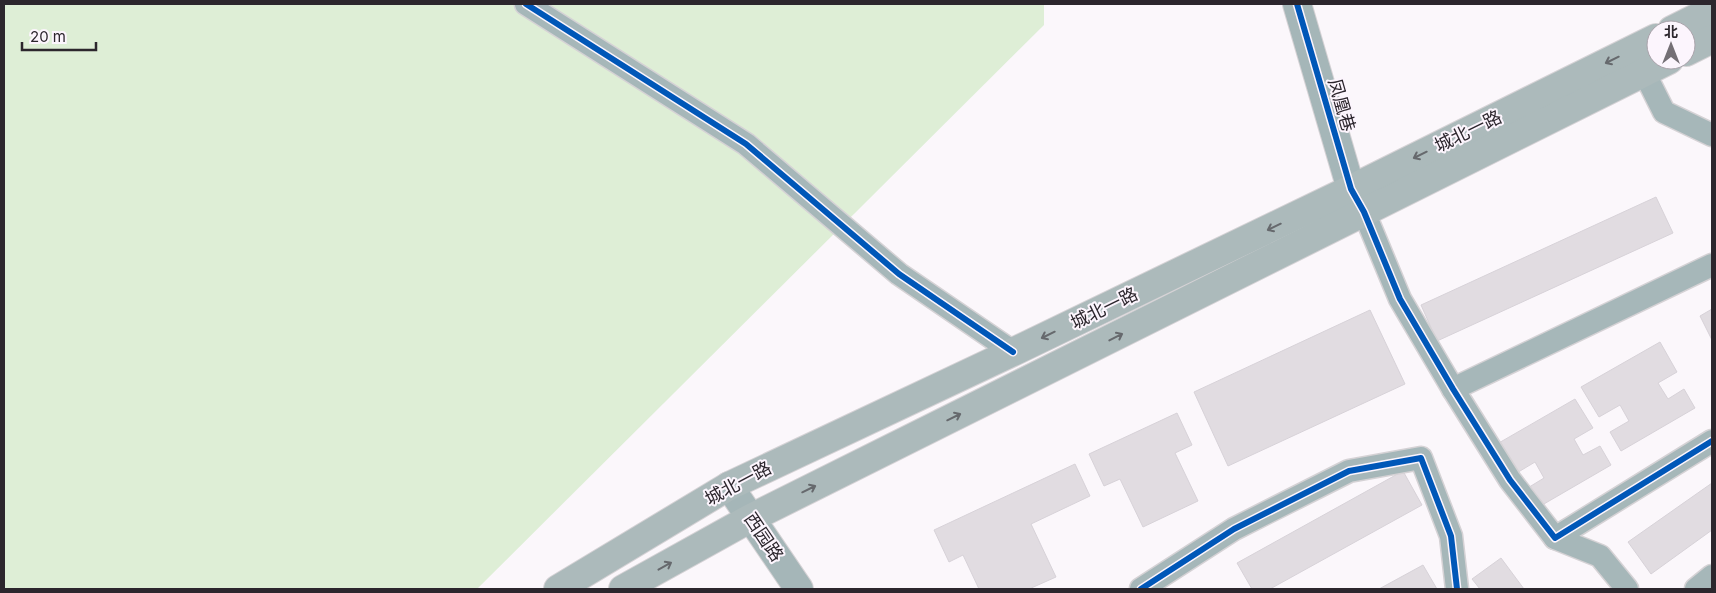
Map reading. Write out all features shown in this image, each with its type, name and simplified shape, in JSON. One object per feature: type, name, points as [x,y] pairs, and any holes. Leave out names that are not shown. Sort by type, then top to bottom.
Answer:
[{"type":"main road","points":[[1692,20],[1712,10]]},
{"type":"main road","points":[[1696,47],[1712,39]]},
{"type":"main road","name":"城北一路","points":[[623,589],[751,518],[1358,201],[1646,43]]},
{"type":"main road","name":"城北一路","points":[[558,589],[729,486],[1013,352],[1358,201],[1648,70]]},
{"type":"street","points":[[526,4],[746,144],[899,274],[1013,352]]},
{"type":"street","name":"凤凰巷","points":[[1297,4],[1358,201]]},
{"type":"street","points":[[1644,72],[1664,112],[1712,135]]},
{"type":"street","points":[[1358,201],[1400,299],[1453,390],[1510,480],[1555,538],[1600,556],[1627,589]]},
{"type":"street","points":[[1453,390],[1712,266]]},
{"type":"street","points":[[1555,538],[1712,441]]},
{"type":"street","points":[[1141,589],[1234,529],[1349,471],[1421,458],[1451,536],[1457,589]]},
{"type":"street","name":"西园路","points":[[729,486],[799,589]]},
{"type":"street","points":[[1696,589],[1712,576]]},
{"type":"green space","points":[[4,4],[1044,4],[1044,25],[477,589],[4,589]]},
{"type":"building","points":[[1656,197],[1673,233],[1437,341],[1421,305]]},
{"type":"building","points":[[1712,309],[1712,340],[1700,316]]},
{"type":"building","points":[[1370,310],[1405,384],[1228,466],[1194,392]]},
{"type":"building","points":[[1660,342],[1677,372],[1658,383],[1668,399],[1684,389],[1695,408],[1621,451],[1610,432],[1629,421],[1620,405],[1599,417],[1581,387]]},
{"type":"building","points":[[1575,399],[1593,428],[1574,439],[1583,455],[1600,446],[1611,465],[1537,508],[1526,489],[1544,478],[1535,462],[1515,474],[1497,444]]},
{"type":"building","points":[[1177,413],[1192,445],[1175,453],[1198,501],[1143,527],[1120,479],[1104,486],[1089,454]]},
{"type":"building","points":[[1075,464],[1090,496],[1031,524],[1056,577],[1029,589],[979,589],[963,555],[949,562],[934,530]]},
{"type":"building","points":[[1403,471],[1422,505],[1270,589],[1252,589],[1237,563]]},
{"type":"building","points":[[1712,483],[1712,530],[1651,574],[1628,542]]},
{"type":"building","points":[[1501,558],[1524,589],[1480,589],[1472,579]]},
{"type":"building","points":[[1423,565],[1437,589],[1379,589]]},
{"type":"cycle path","points":[[526,4],[746,144],[899,274],[1013,352]]},
{"type":"cycle path","points":[[1297,4],[1351,189],[1364,212],[1400,299],[1510,480],[1555,538],[1712,441]]},
{"type":"cycle path","points":[[1141,589],[1234,529],[1349,471],[1421,458],[1451,536],[1457,589]]}]
